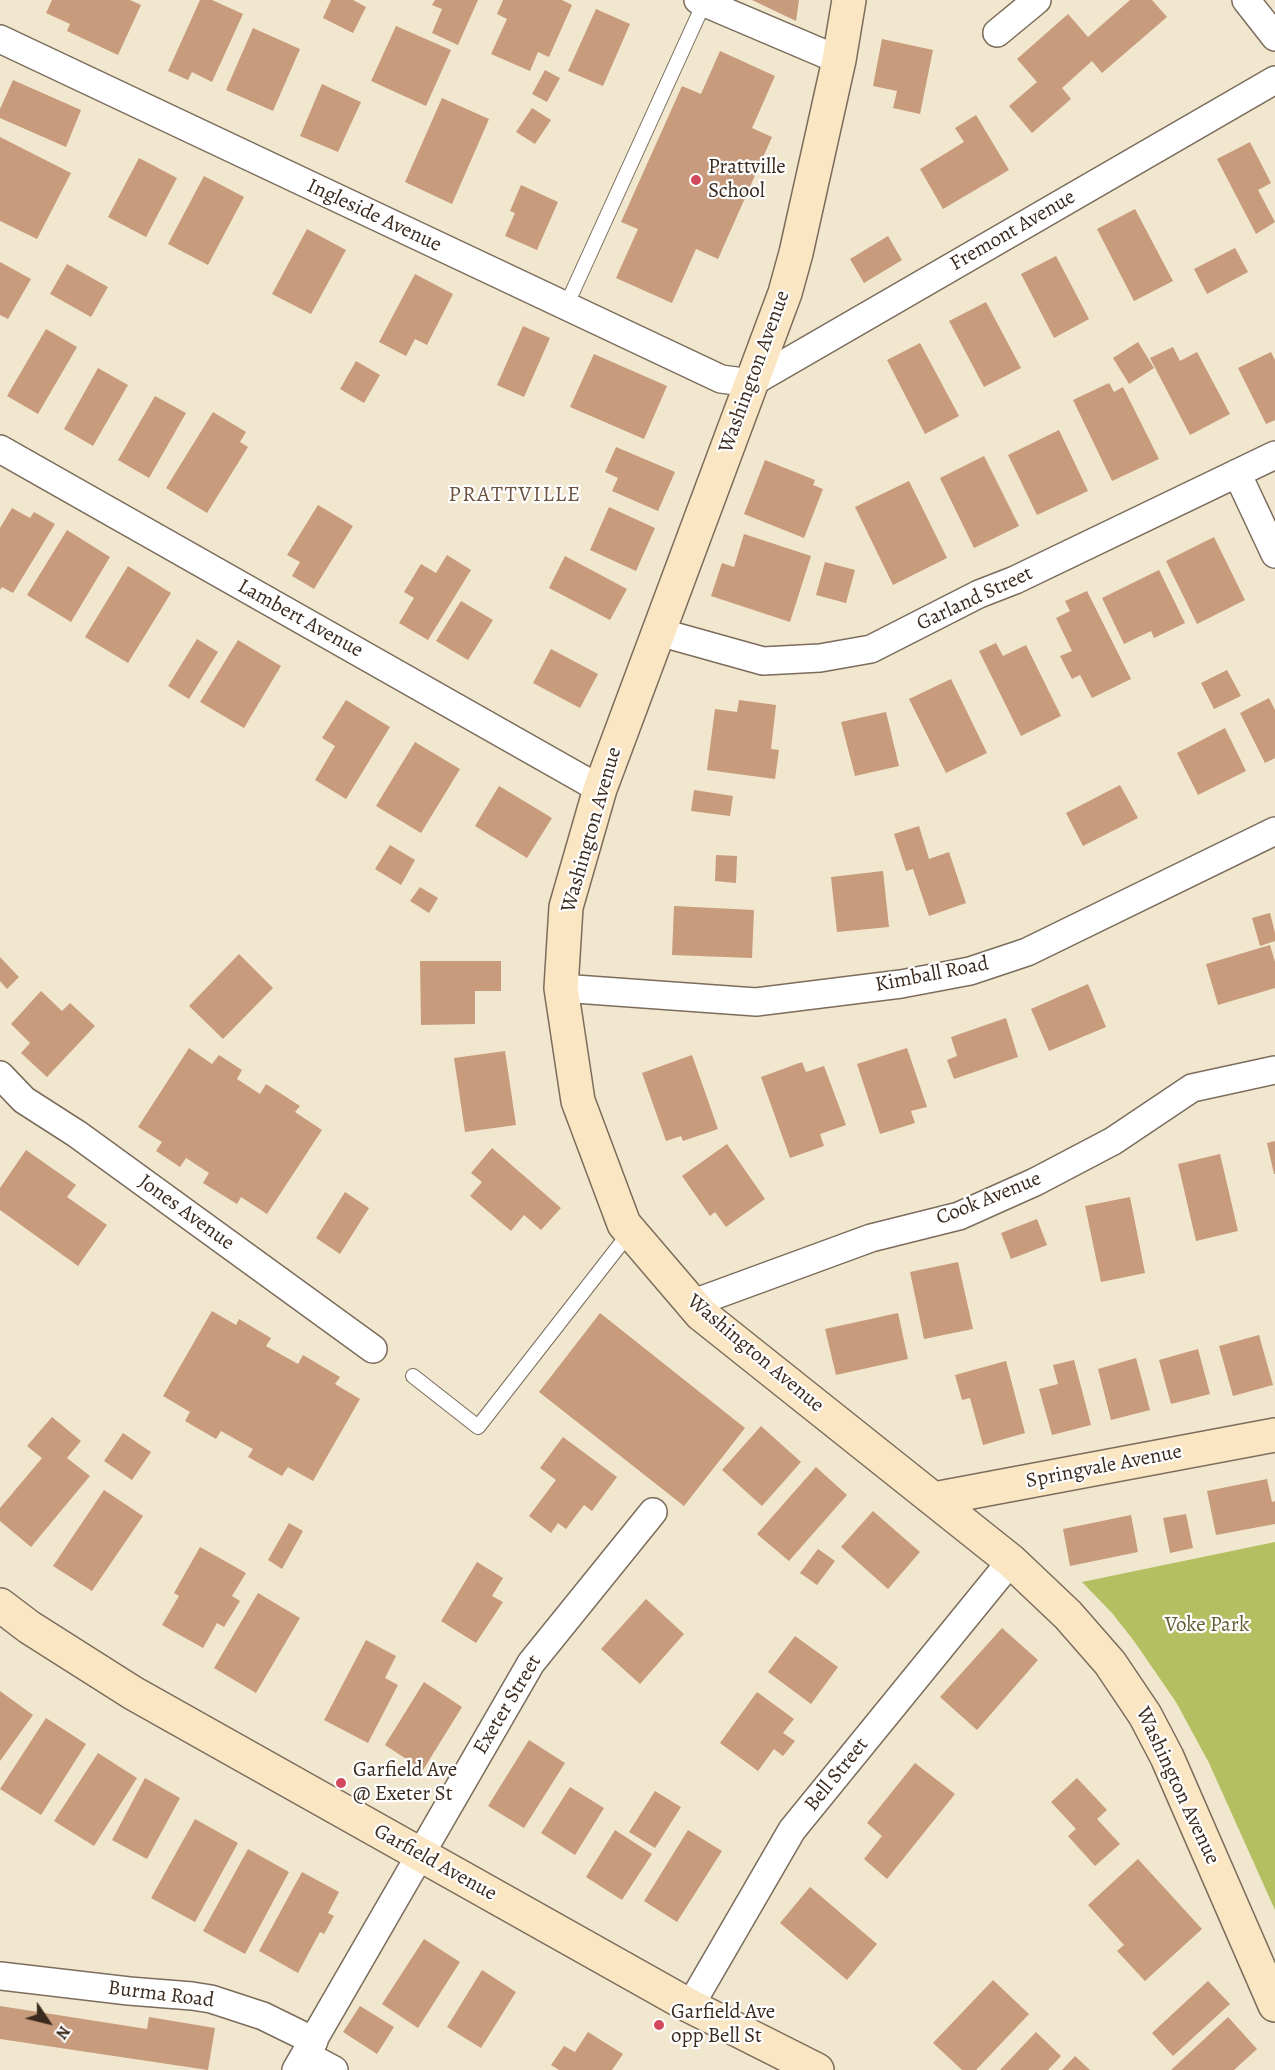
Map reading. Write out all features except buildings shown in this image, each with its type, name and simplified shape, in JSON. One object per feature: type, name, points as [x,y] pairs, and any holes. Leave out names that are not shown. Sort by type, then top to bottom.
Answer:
[{"type":"main road","name":"Washington Avenue","points":[[849,0],[839,60],[785,293],[600,789],[566,907],[561,988],[578,1101],[624,1224],[700,1314],[1011,1561],[1052,1598],[1096,1646],[1121,1678],[1145,1715],[1178,1780],[1275,2006]]},
{"type":"main road","name":"Springvale Avenue","points":[[934,1499],[1275,1435]]},
{"type":"main road","name":"Garfield Avenue","points":[[0,1605],[29,1627],[133,1693],[690,2006],[817,2070]]},
{"type":"street","points":[[997,33],[1037,0]]},
{"type":"street","points":[[1246,0],[1275,37]]},
{"type":"street","points":[[701,1],[839,60]]},
{"type":"street","name":"Ingleside Avenue","points":[[0,39],[721,380],[751,383]]},
{"type":"street","name":"Fremont Avenue","points":[[751,383],[1275,80]]},
{"type":"street","name":"Lambert Avenue","points":[[0,450],[600,789]]},
{"type":"street","name":"Garland Street","points":[[659,632],[763,661],[820,658],[871,649],[979,594],[1016,580],[1275,455]]},
{"type":"street","points":[[1237,473],[1275,554]]},
{"type":"street","name":"Kimball Road","points":[[561,988],[756,1002],[901,984],[970,971],[1027,952],[1275,831]]},
{"type":"street","name":"Cook Avenue","points":[[691,1304],[871,1238],[959,1216],[1035,1182],[1113,1141],[1192,1088],[1275,1070]]},
{"type":"street","name":"Jones Avenue","points":[[0,1075],[24,1100],[77,1134],[373,1349]]},
{"type":"street","name":"Exeter Street","points":[[305,2055],[531,1663],[653,1512]]},
{"type":"street","name":"Bell Street","points":[[690,2006],[792,1830],[1011,1561]]},
{"type":"street","name":"Burma Road","points":[[0,1976],[211,1999],[263,2016],[305,2055],[333,2070]]},
{"type":"lane","points":[[566,306],[701,1]]},
{"type":"lane","points":[[413,1376],[478,1427],[630,1232]]},
{"type":"green space","name":"Voke Park","points":[[1275,1542],[1275,1910],[1209,1763],[1176,1702],[1134,1641],[1112,1613],[1082,1582]]},
{"type":"place","name":"Prattville School","points":[[696,180]]},
{"type":"place","name":"Garfield Ave @ Exeter St","points":[[341,1783]]},
{"type":"place","name":"Garfield Ave opp Bell St","points":[[659,2025]]},
{"type":"district","name":"PRATTVILLE","points":[[515,496]]}]
